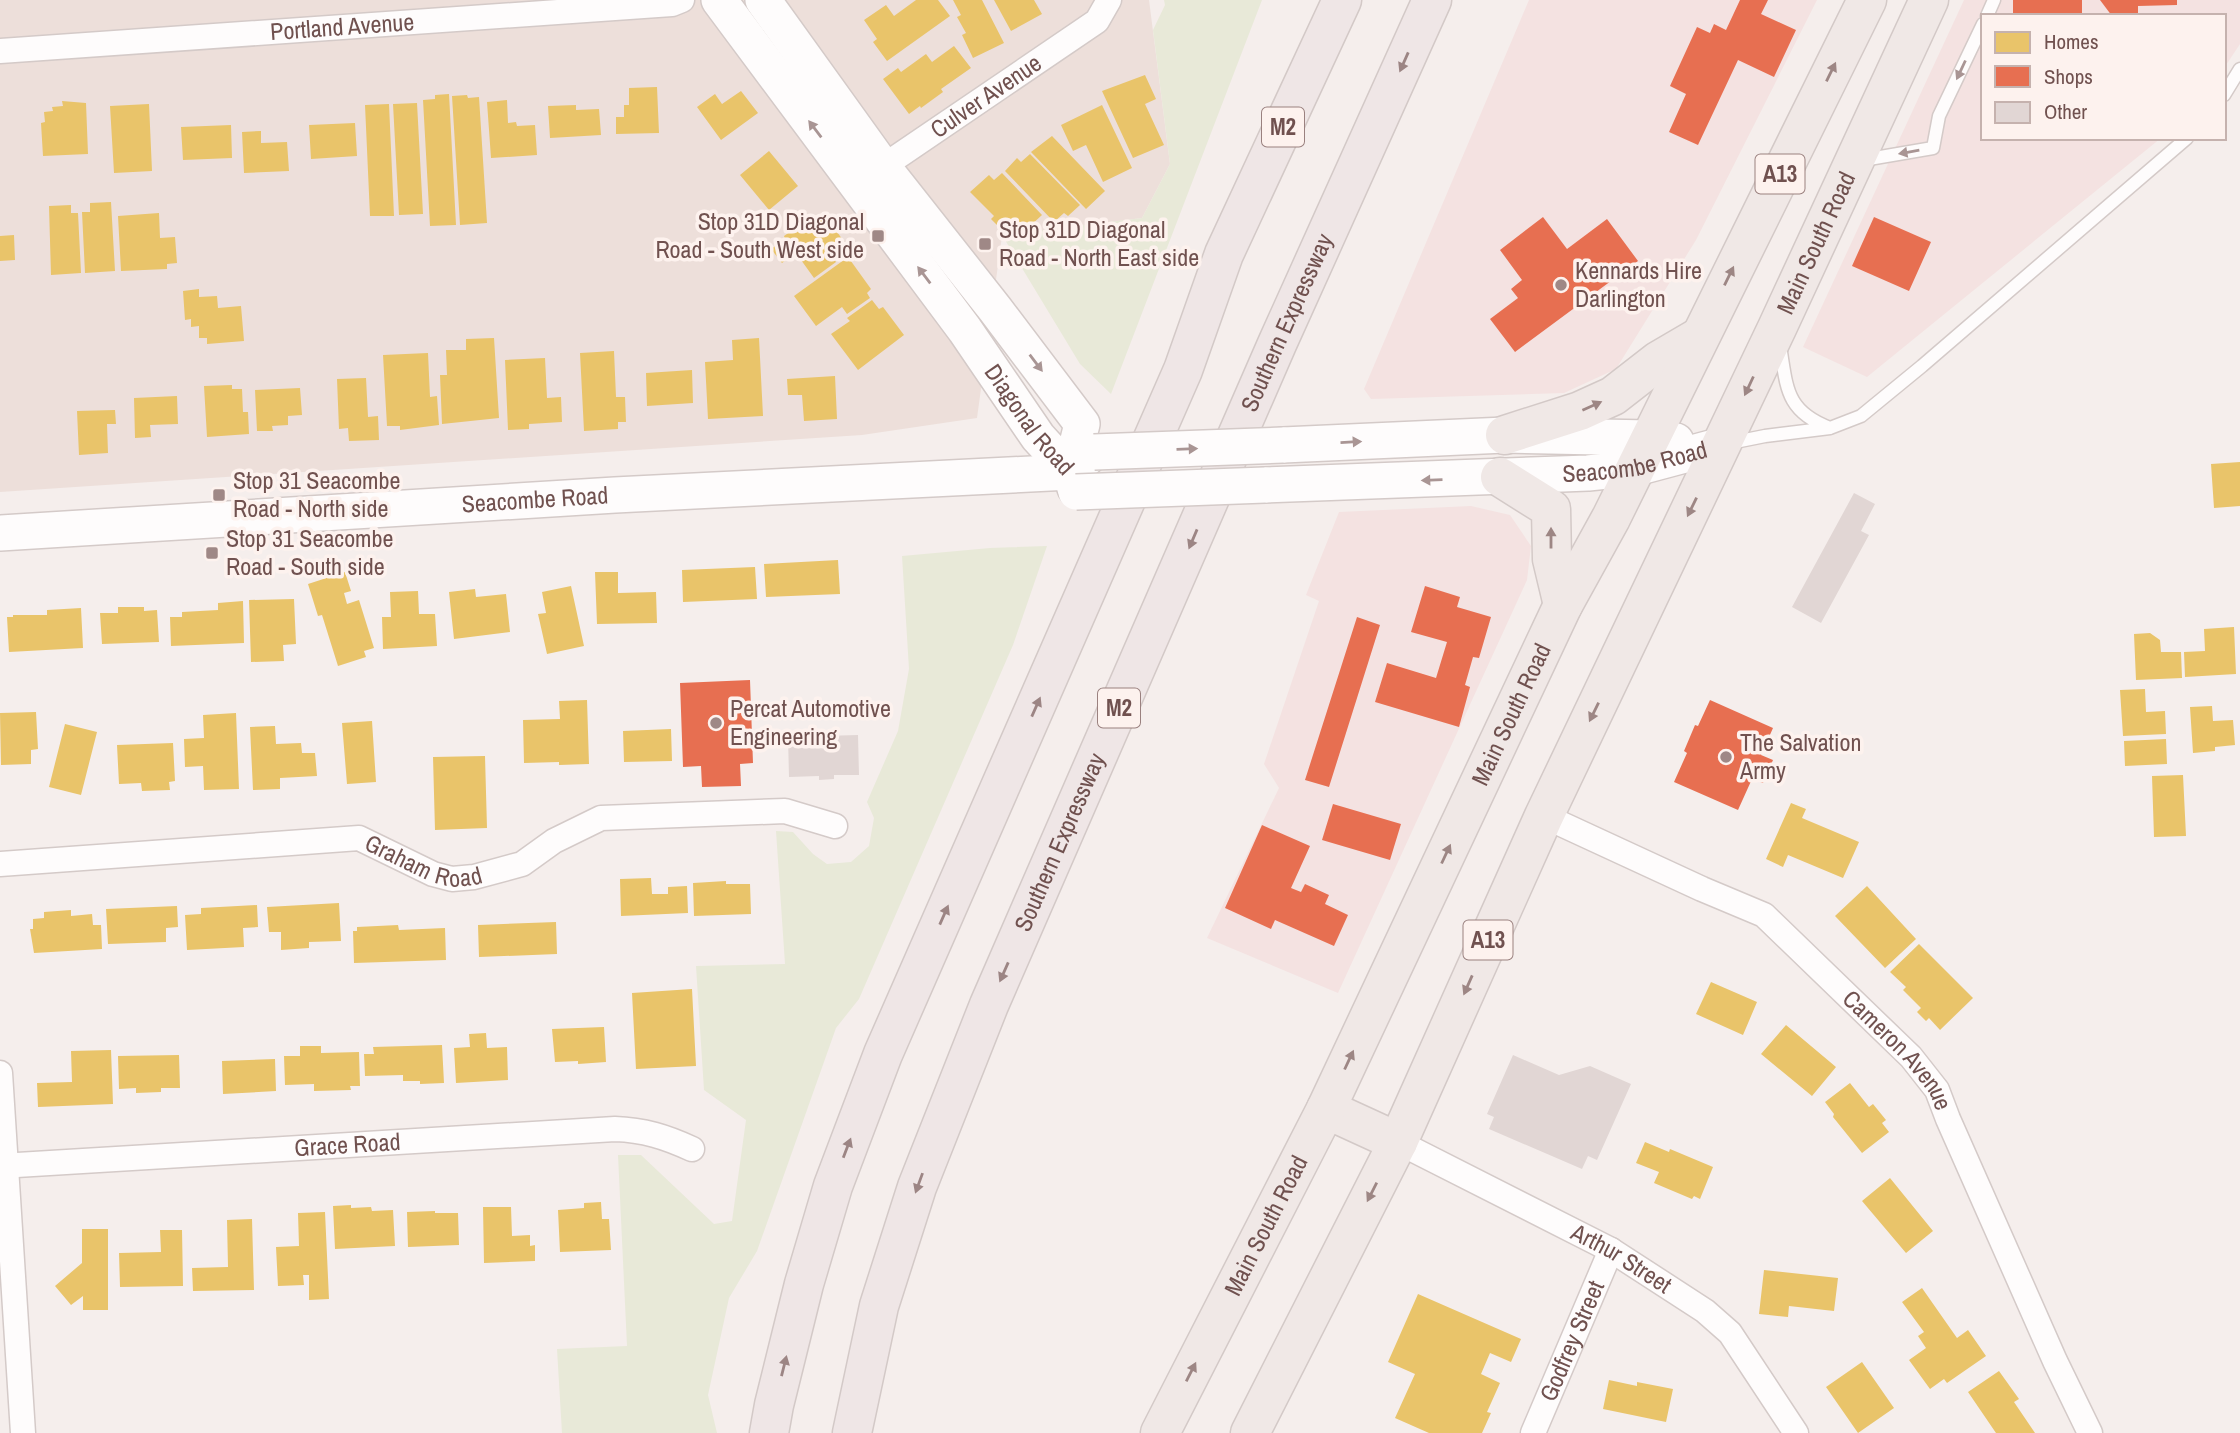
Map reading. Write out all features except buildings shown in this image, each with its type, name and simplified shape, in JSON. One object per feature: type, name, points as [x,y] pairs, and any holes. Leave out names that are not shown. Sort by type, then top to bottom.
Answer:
[{"type":"highway","points":[[1224,254],[1313,0]]},
{"type":"highway","name":"M2","points":[[769,1433],[804,1284],[829,1198],[878,1066],[1183,370],[1224,254],[1342,0]]},
{"type":"highway","name":"Southern Expressway","points":[[852,1433],[879,1306],[917,1188],[989,1005],[1277,344],[1433,0]]},
{"type":"highway","name":"Main South Road","points":[[1160,1433],[1326,1109],[1563,605],[1643,453],[1867,0]]},
{"type":"highway","name":"Main South Road","points":[[1250,1433],[1398,1142],[1544,816],[1722,445],[1929,0]]},
{"type":"highway","points":[[1505,435],[1580,411],[1614,396],[1658,361],[1699,337]]},
{"type":"highway","points":[[1500,477],[1551,509],[1552,559],[1563,605]]},
{"type":"highway","points":[[1326,1109],[1398,1142]]},
{"type":"main road","name":"Diagonal Road","points":[[719,0],[870,175]]},
{"type":"main road","name":"Diagonal Road","points":[[763,0],[965,330],[1038,437],[1080,472]]},
{"type":"main road","name":"Seacombe Road","points":[[0,533],[587,496],[1080,472],[1283,445],[1505,435],[1643,453],[1722,445]]},
{"type":"main road","name":"Seacombe Road","points":[[1080,472],[1265,485],[1588,473],[1643,453]]},
{"type":"street","name":"Portland Avenue","points":[[0,51],[672,4],[682,0]]},
{"type":"street","name":"Culver Avenue","points":[[870,175],[1097,21],[1110,0]]},
{"type":"street","name":"Graham Road","points":[[0,864],[359,838],[433,874],[452,879],[474,877],[522,863],[554,841],[601,818],[785,811],[835,826]]},
{"type":"street","name":"Cameron Avenue","points":[[1544,816],[1764,915],[1910,1057],[1937,1090],[2055,1361],[2090,1433]]},
{"type":"street","points":[[0,1073],[3,1166],[23,1433]]},
{"type":"street","name":"Grace Road","points":[[3,1166],[615,1129],[645,1131],[692,1149]]},
{"type":"street","name":"Arthur Street","points":[[1398,1142],[1611,1250],[1705,1311],[1730,1333],[1796,1433]]},
{"type":"street","name":"Godfrey Street","points":[[1533,1433],[1611,1250]]},
{"type":"lane","points":[[1853,162],[1933,148],[1939,116],[1981,28]]},
{"type":"lane","points":[[2226,92],[2240,69]]},
{"type":"lane","points":[[1722,445],[1765,436],[1830,428],[1861,416],[2185,140]]},
{"type":"lane","points":[[1777,328],[1791,401],[1805,415],[1830,428]]},
{"type":"shaded area","points":[[0,0],[1149,0],[1170,164],[1142,218],[1002,236],[977,418],[862,435],[0,492]]},
{"type":"shaded area","points":[[1529,0],[1817,0],[1696,240],[1616,369],[1564,393],[1371,399],[1364,389]]},
{"type":"shaded area","points":[[1964,0],[2240,0],[2240,44],[2226,65],[2226,14],[1981,14],[1981,140],[2159,140],[1867,377],[1803,347]]},
{"type":"shaded area","points":[[1471,506],[1510,515],[1531,546],[1527,580],[1338,993],[1207,938],[1279,788],[1264,764],[1319,601],[1306,595],[1339,512]]},
{"type":"green space","points":[[1164,0],[1262,0],[1111,394],[1080,364],[1002,235],[1142,218],[1170,164],[1153,30],[1165,5]]},
{"type":"green space","points":[[1047,546],[1013,645],[859,999],[836,1028],[757,1251],[729,1298],[708,1395],[717,1433],[562,1433],[557,1349],[627,1346],[618,1155],[641,1155],[714,1224],[732,1221],[746,1120],[704,1090],[696,966],[785,964],[776,831],[793,832],[813,854],[827,864],[851,862],[869,846],[874,818],[867,802],[898,731],[909,669],[902,556]]},
{"type":"place","name":"Stop 31D Diagonal Road - South West side","points":[[878,236]]},
{"type":"place","name":"Stop 31D Diagonal Road - North East side","points":[[985,244]]},
{"type":"place","name":"Kennards Hire Darlington","points":[[1561,285]]},
{"type":"place","name":"Stop 31 Seacombe Road - North side","points":[[219,495]]},
{"type":"place","name":"Stop 31 Seacombe Road - South side","points":[[212,553]]},
{"type":"place","name":"Percat Automotive Engineering","points":[[716,723]]},
{"type":"place","name":"The Salvation Army","points":[[1726,757]]}]
